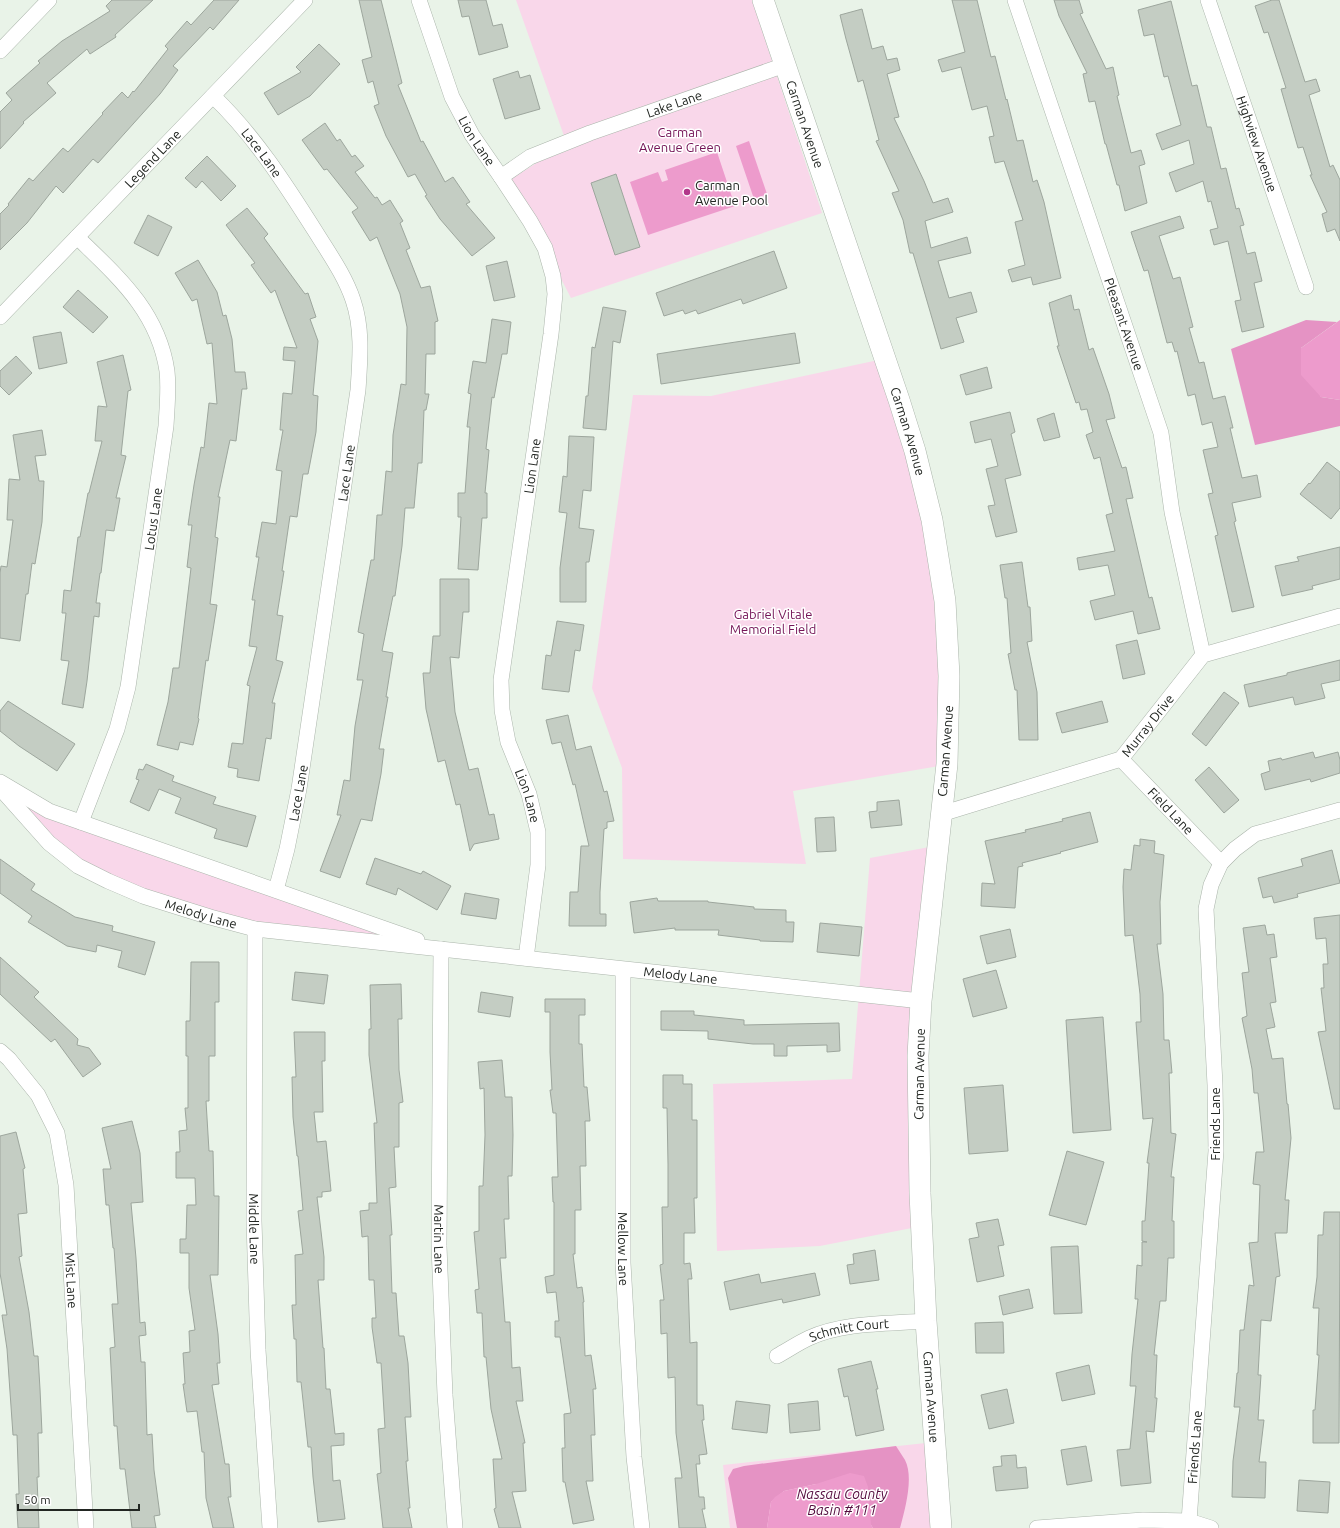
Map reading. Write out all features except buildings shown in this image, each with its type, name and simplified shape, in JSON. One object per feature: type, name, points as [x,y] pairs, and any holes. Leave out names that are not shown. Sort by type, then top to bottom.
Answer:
[{"type":"main road","name":"Carman Avenue","points":[[763,0],[915,451],[932,520],[944,601],[949,676],[947,764],[921,1001],[918,1056],[920,1193],[926,1321],[940,1528]]},
{"type":"street","points":[[0,52],[50,0]]},
{"type":"street","name":"Legend Lane","points":[[0,317],[305,0]]},
{"type":"street","name":"Lion Lane","points":[[419,0],[452,97],[472,135],[530,221],[545,248],[553,276],[555,294],[551,334],[501,680],[502,710],[508,742],[529,794],[538,832],[538,865],[526,958]]},
{"type":"street","name":"Pleasant Avenue","points":[[1015,0],[1161,433],[1172,512],[1203,655]]},
{"type":"street","name":"Highview Avenue","points":[[1208,0],[1306,287]]},
{"type":"street","name":"Lake Lane","points":[[501,177],[530,157],[590,133],[785,65]]},
{"type":"street","name":"Lace Lane","points":[[213,96],[232,114],[263,153],[299,206],[341,273],[354,300],[361,341],[358,390],[299,789],[287,849],[276,890]]},
{"type":"street","name":"Lotus Lane","points":[[77,237],[125,284],[149,318],[161,345],[167,371],[168,395],[164,441],[128,687],[117,729],[81,822]]},
{"type":"street","points":[[1203,655],[1340,616]]},
{"type":"street","name":"Murray Drive","points":[[941,814],[1121,759],[1203,655]]},
{"type":"street","name":"Field Lane","points":[[1121,759],[1222,863]]},
{"type":"street","name":"Melody Lane","points":[[0,782],[49,811],[441,949]]},
{"type":"street","name":"Melody Lane","points":[[0,788],[49,843],[78,866],[108,881],[144,896],[210,918],[255,929],[623,970],[921,1001]]},
{"type":"street","name":"Friends Lane","points":[[1189,1521],[1216,1151],[1215,1085],[1206,908],[1211,885],[1222,863],[1235,849],[1255,834],[1340,810]]},
{"type":"street","name":"Middle Lane","points":[[255,929],[254,1221],[258,1350],[270,1528]]},
{"type":"street","name":"Martin Lane","points":[[441,949],[439,1246],[445,1395],[455,1528]]},
{"type":"street","name":"Mellow Lane","points":[[623,970],[623,1263],[634,1457],[642,1528]]},
{"type":"street","name":"Mist Lane","points":[[0,1051],[9,1059],[38,1095],[56,1133],[66,1185],[86,1528]]},
{"type":"street","name":"Schmitt Court","points":[[777,1356],[809,1338],[825,1332],[853,1326],[926,1321]]},
{"type":"street","points":[[1037,1528],[1080,1526],[1143,1520],[1189,1521],[1211,1528]]},
{"type":"green space","name":"Carman Avenue Green","points":[[516,0],[752,0],[822,213],[571,298],[510,180],[538,162],[569,150]]},
{"type":"green space","name":"Gabriel Vitale Memorial Field","points":[[883,359],[930,522],[945,765],[793,791],[806,864],[623,859],[622,768],[592,688],[633,395],[711,396]]},
{"type":"green space","points":[[1,785],[427,946],[256,927],[108,879],[51,842]]},
{"type":"green space","points":[[935,846],[917,1227],[820,1246],[717,1251],[713,1084],[852,1079],[870,858]]},
{"type":"green space","points":[[935,1442],[941,1528],[730,1528],[723,1465]]},
{"type":"shaded area","points":[[1306,320],[1337,322],[1301,348],[1321,397],[1340,400],[1340,426],[1255,445],[1231,349]]},
{"type":"shaded area","points":[[896,1446],[905,1460],[909,1475],[908,1494],[900,1528],[873,1528],[816,1484],[784,1491],[771,1502],[767,1528],[737,1528],[728,1478],[733,1469],[744,1466]]},
{"type":"water","points":[[749,141],[767,194],[754,199],[736,146]]},
{"type":"water","points":[[717,152],[735,206],[648,235],[630,182],[658,172],[662,182],[668,180],[665,170]]},
{"type":"water","points":[[1340,320],[1340,400],[1321,397],[1301,375],[1301,348]]},
{"type":"water","name":"Nassau County Basin #111","points":[[850,1473],[864,1476],[868,1487],[871,1525],[873,1528],[767,1528],[771,1502],[775,1497],[784,1491],[816,1484]]},
{"type":"place","name":"Carman Avenue Pool","points":[[687,192]]}]
